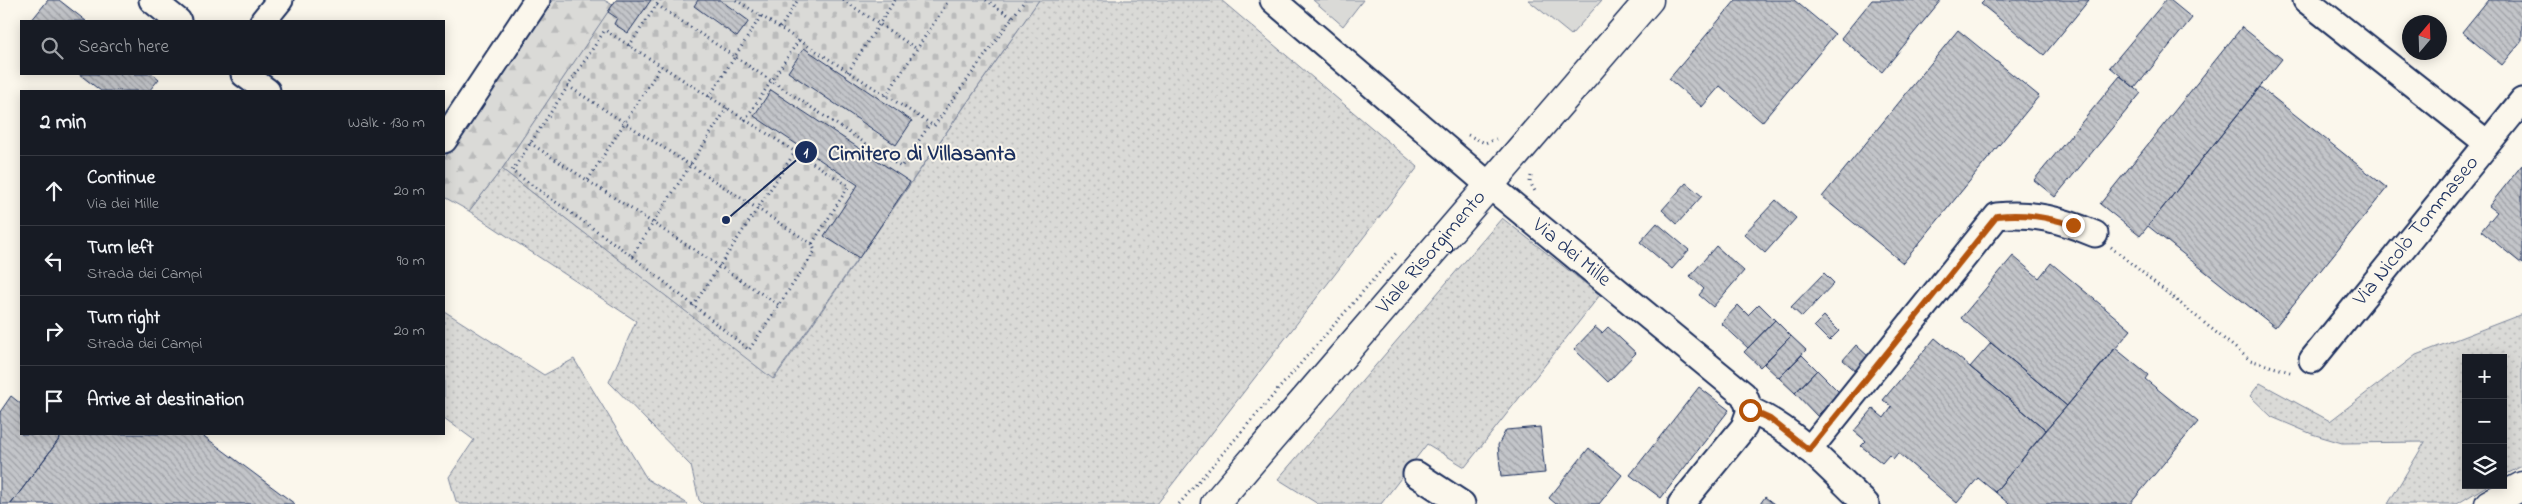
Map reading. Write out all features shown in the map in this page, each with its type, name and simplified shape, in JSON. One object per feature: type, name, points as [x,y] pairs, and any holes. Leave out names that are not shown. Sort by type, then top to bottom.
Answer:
[{"type":"main road","name":"Viale Risorgimento","points":[[1215,504],[1649,0]]},
{"type":"main road","points":[[2489,504],[2522,486]]},
{"type":"street","points":[[152,0],[177,20]]},
{"type":"street","points":[[264,20],[280,0]]},
{"type":"street","points":[[445,138],[537,0]]},
{"type":"street","name":"Via dei Mille","points":[[1273,0],[1447,147],[1490,186],[1744,395],[1750,410]]},
{"type":"street","points":[[2306,0],[2487,143]]},
{"type":"street","points":[[245,75],[266,90]]},
{"type":"street","name":"Via Nicolò Tommaseo","points":[[2312,360],[2522,101]]},
{"type":"street","points":[[1809,450],[1997,216],[2019,214],[2044,216],[2095,234]]},
{"type":"street","points":[[1681,504],[1744,426],[1750,410],[1770,419],[1809,450],[1866,504]]},
{"type":"street","points":[[1416,474],[1462,504]]},
{"type":"path","points":[[630,46],[660,0]]},
{"type":"path","points":[[736,0],[934,126],[1025,0]]},
{"type":"path","points":[[780,28],[798,0]]},
{"type":"path","points":[[843,0],[917,49]]},
{"type":"path","points":[[848,72],[895,0]]},
{"type":"path","points":[[886,96],[949,0]]},
{"type":"path","points":[[986,0],[1012,18]]},
{"type":"path","points":[[657,5],[902,167],[930,124]]},
{"type":"path","points":[[709,97],[762,16]]},
{"type":"path","points":[[568,86],[812,244],[815,251],[749,350],[632,256],[512,171],[530,143],[605,30],[849,186],[812,244]]},
{"type":"path","points":[[745,120],[799,40]]},
{"type":"path","points":[[588,180],[661,66]]},
{"type":"path","points":[[632,256],[727,108]]},
{"type":"path","points":[[1447,147],[1461,132],[1485,143],[1500,137]]},
{"type":"path","points":[[530,143],[779,305]]},
{"type":"path","points":[[693,306],[795,152]]},
{"type":"path","points":[[2095,234],[2250,360],[2294,374],[2312,360]]},
{"type":"path","points":[[1179,504],[1404,244]]},
{"type":"green space","points":[[553,0],[604,0],[613,5],[502,169],[469,211],[445,198],[445,158]]},
{"type":"green space","points":[[616,0],[1039,0],[773,379],[502,169]]},
{"type":"green space","points":[[1039,0],[1221,0],[1418,167],[1157,504],[703,504],[699,500],[691,466],[609,382],[636,321],[469,211],[502,169],[774,379]]},
{"type":"green space","points":[[1313,0],[1363,0],[1343,26]]},
{"type":"green space","points":[[1528,0],[1602,0],[1571,35]]},
{"type":"green space","points":[[1502,218],[1600,295],[1465,467],[1427,444],[1381,504],[1318,504],[1278,479]]},
{"type":"green space","points":[[445,312],[544,375],[574,359],[647,479],[688,504],[460,504],[456,501],[449,477],[474,440],[445,419]]},
{"type":"green space","points":[[2522,314],[2522,466],[2507,474],[2507,354],[2462,354],[2462,489],[2481,489],[2457,504],[2388,504],[2425,442],[2342,443],[2312,434],[2272,417],[2250,396],[2260,383],[2330,421],[2416,355]]},
{"type":"building","points":[[48,0],[59,0],[85,20],[32,20]]},
{"type":"building","points":[[616,0],[651,0],[628,33],[614,24],[617,18],[608,12]]},
{"type":"building","points":[[698,0],[720,0],[749,21],[737,37],[694,6]]},
{"type":"building","points":[[1736,0],[1794,0],[1835,34],[1762,122],[1720,86],[1702,107],[1669,79]]},
{"type":"building","points":[[1872,0],[1941,0],[1882,72],[1841,38]]},
{"type":"building","points":[[1985,0],[2089,0],[2044,55],[1981,4]]},
{"type":"building","points":[[2166,0],[2170,0],[2192,18],[2135,88],[2110,67]]},
{"type":"building","points":[[2488,0],[2522,0],[2522,41],[2502,65],[2462,32]]},
{"type":"building","points":[[2242,27],[2282,59],[2140,236],[2100,204]]},
{"type":"building","points":[[1958,30],[2039,96],[1903,263],[1822,197]]},
{"type":"building","points":[[804,48],[912,121],[896,145],[788,72]]},
{"type":"building","points":[[80,75],[154,75],[159,79],[150,90],[100,90]]},
{"type":"building","points":[[2120,76],[2141,93],[2055,197],[2034,180]]},
{"type":"building","points":[[2260,87],[2387,188],[2275,327],[2148,226]]},
{"type":"building","points":[[771,90],[910,182],[859,258],[824,236],[858,185],[754,116]]},
{"type":"building","points":[[2522,165],[2522,264],[2481,231],[2497,212],[2489,206]]},
{"type":"building","points":[[1686,183],[1702,196],[1677,224],[1662,210]]},
{"type":"building","points":[[1776,200],[1796,218],[1765,253],[1744,234]]},
{"type":"building","points":[[1657,223],[1689,250],[1672,269],[1640,242]]},
{"type":"building","points":[[1716,246],[1744,271],[1713,307],[1699,295],[1704,289],[1690,276]]},
{"type":"building","points":[[2013,256],[2039,278],[2051,263],[2131,330],[2067,406],[1961,318]]},
{"type":"building","points":[[1824,273],[1834,283],[1802,317],[1791,307]]},
{"type":"building","points":[[1759,304],[1775,320],[1748,348],[1721,323],[1738,305],[1748,315]]},
{"type":"building","points":[[1824,316],[1839,331],[1829,341],[1814,326]]},
{"type":"building","points":[[1775,320],[1791,336],[1760,367],[1744,352]]},
{"type":"building","points":[[1595,327],[1602,333],[1608,327],[1636,353],[1608,382],[1574,349]]},
{"type":"building","points":[[1791,336],[1806,350],[1779,378],[1764,364]]},
{"type":"building","points":[[1935,338],[2046,430],[1995,492],[1978,478],[1957,503],[1898,453],[1893,459],[1889,455],[1882,463],[1861,446],[1866,441],[1854,431],[1873,409],[1884,418],[1892,407],[1883,400]]},
{"type":"building","points":[[1991,343],[2067,406],[2046,430],[1970,367]]},
{"type":"building","points":[[1856,345],[1870,358],[1857,372],[1843,360]]},
{"type":"building","points":[[2115,348],[2148,375],[2145,379],[2198,422],[2130,504],[2009,504],[1995,492]]},
{"type":"building","points":[[1802,355],[1817,370],[1795,393],[1779,378]]},
{"type":"building","points":[[1817,370],[1840,393],[1817,416],[1795,393]]},
{"type":"building","points":[[1699,387],[1729,410],[1661,498],[1630,475]]},
{"type":"building","points":[[11,396],[20,403],[20,435],[62,435],[11,504],[0,504],[0,412]]},
{"type":"building","points":[[1540,427],[1545,473],[1501,477],[1498,445],[1506,430]]},
{"type":"building","points":[[62,435],[202,435],[295,504],[11,504]]},
{"type":"building","points":[[1589,448],[1622,475],[1599,504],[1556,504],[1549,498]]},
{"type":"building","points":[[1765,497],[1774,504],[1760,504]]},
{"type":"place","name":"Cimitero di Villasanta","points":[[726,220]]},
{"type":"route","points":[[1750,410],[1770,419],[1809,450],[1997,216],[2019,214],[2044,216],[2073,225]]}]
